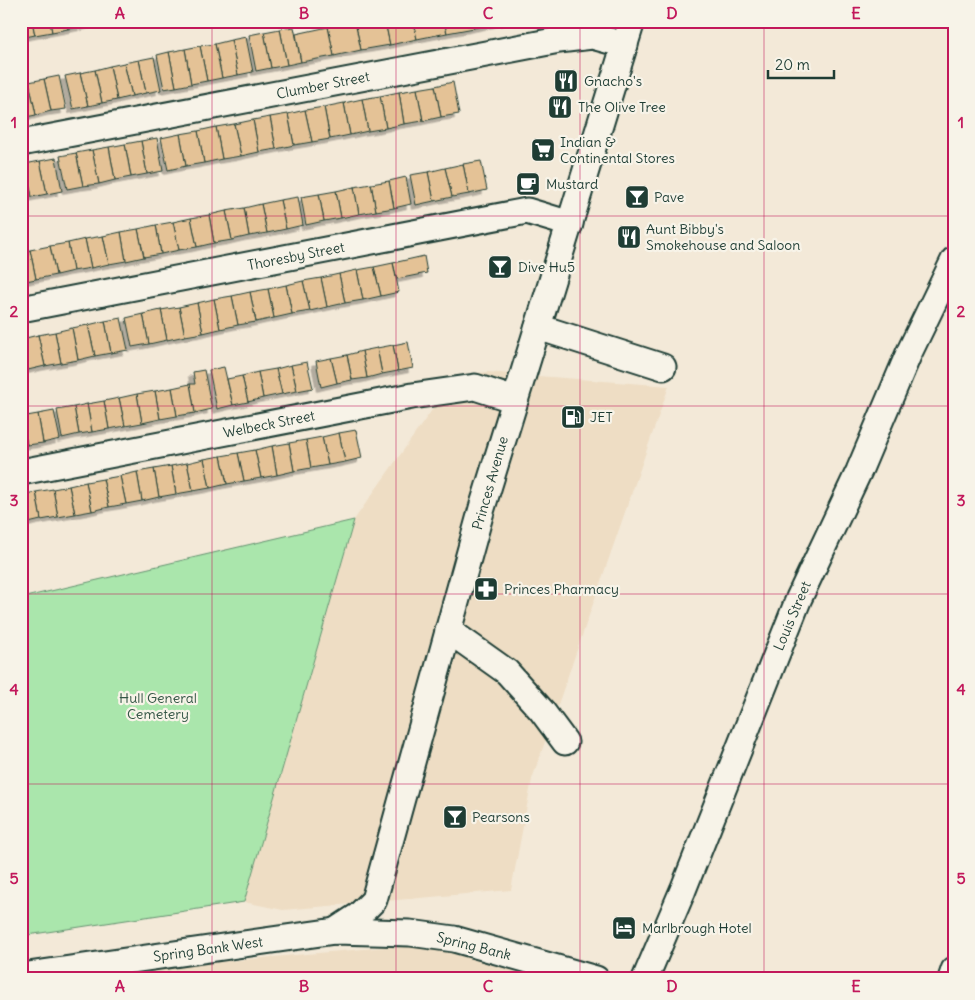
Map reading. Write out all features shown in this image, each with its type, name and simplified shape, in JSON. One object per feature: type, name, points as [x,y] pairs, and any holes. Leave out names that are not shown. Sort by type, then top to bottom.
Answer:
[{"type":"street","name":"Princes Avenue","points":[[374,900],[448,630],[515,400],[632,21]]},
{"type":"street","name":"Clumber Street","points":[[21,143],[559,40],[592,36],[625,45]]},
{"type":"street","name":"Thoresby Street","points":[[21,309],[527,211],[570,224]]},
{"type":"street","name":"Louis Street","points":[[645,979],[684,890],[799,598],[859,471],[909,353],[954,260]]},
{"type":"street","points":[[538,327],[663,367]]},
{"type":"street","name":"Welbeck Street","points":[[21,472],[412,396],[475,387],[515,400]]},
{"type":"street","points":[[448,630],[507,672],[542,711],[565,742]]},
{"type":"street","points":[[335,931],[358,916],[374,900]]},
{"type":"street","name":"Spring Bank","points":[[374,900],[379,916],[387,923],[410,933]]},
{"type":"street","name":"Spring Bank","points":[[335,931],[410,933],[454,939],[596,979]]},
{"type":"street","name":"Spring Bank West","points":[[21,976],[335,931]]},
{"type":"street","points":[[952,979],[954,970]]},
{"type":"shaded area","points":[[487,372],[669,386],[532,779],[511,890],[283,910],[244,902],[354,520],[456,376]]},
{"type":"shaded area","points":[[431,943],[552,979],[152,979],[151,968]]},
{"type":"green space","name":"Hull General Cemetery","points":[[354,520],[244,902],[21,936],[21,598]]},
{"type":"building","points":[[21,21],[32,21],[35,35],[21,38]]},
{"type":"building","points":[[32,21],[50,21],[52,32],[35,35]]},
{"type":"building","points":[[50,21],[67,21],[68,29],[52,32]]},
{"type":"building","points":[[67,21],[82,21],[83,26],[68,29]]},
{"type":"building","points":[[84,21],[103,21],[103,22],[85,26]]},
{"type":"building","points":[[385,21],[390,45],[361,50],[355,22]]},
{"type":"building","points":[[385,21],[413,21],[417,39],[390,45]]},
{"type":"building","points":[[413,21],[444,21],[447,33],[417,39]]},
{"type":"building","points":[[444,21],[472,21],[474,28],[447,33]]},
{"type":"building","points":[[472,21],[508,21],[474,28]]},
{"type":"building","points":[[355,22],[361,50],[334,56],[328,27]]},
{"type":"building","points":[[294,27],[301,62],[287,65],[280,29]]},
{"type":"building","points":[[328,27],[334,56],[301,62],[296,34]]},
{"type":"building","points":[[280,29],[287,65],[271,68],[264,32]]},
{"type":"building","points":[[264,32],[271,68],[256,71],[249,35]]},
{"type":"building","points":[[246,37],[253,72],[238,75],[231,40]]},
{"type":"building","points":[[231,40],[238,75],[222,78],[215,44]]},
{"type":"building","points":[[215,44],[222,78],[207,81],[200,46]]},
{"type":"building","points":[[200,46],[207,81],[191,84],[185,49]]},
{"type":"building","points":[[185,49],[191,84],[176,87],[169,52]]},
{"type":"building","points":[[169,52],[176,87],[164,89],[157,55]]},
{"type":"building","points":[[154,57],[161,90],[146,93],[139,60]]},
{"type":"building","points":[[139,60],[146,93],[132,96],[124,63]]},
{"type":"building","points":[[124,63],[132,96],[117,100],[110,66]]},
{"type":"building","points":[[110,66],[117,100],[102,103],[95,70]]},
{"type":"building","points":[[95,70],[102,103],[88,106],[80,73]]},
{"type":"building","points":[[80,73],[88,106],[73,109],[65,76]]},
{"type":"building","points":[[59,76],[66,109],[51,111],[44,79]]},
{"type":"building","points":[[44,79],[51,111],[36,115],[29,82]]},
{"type":"building","points":[[29,82],[36,115],[21,118],[21,84]]},
{"type":"building","points":[[453,82],[459,114],[441,117],[435,86]]},
{"type":"building","points":[[435,86],[441,117],[423,121],[417,89]]},
{"type":"building","points":[[417,89],[423,121],[404,124],[399,92]]},
{"type":"building","points":[[399,92],[404,124],[386,128],[380,96]]},
{"type":"building","points":[[380,96],[386,128],[368,131],[362,99]]},
{"type":"building","points":[[362,99],[368,131],[350,135],[344,103]]},
{"type":"building","points":[[344,103],[350,135],[330,139],[324,107]]},
{"type":"building","points":[[324,107],[330,139],[312,142],[305,110]]},
{"type":"building","points":[[305,110],[312,142],[294,145],[288,114]]},
{"type":"building","points":[[288,114],[294,145],[276,149],[270,117]]},
{"type":"building","points":[[270,117],[276,149],[259,152],[253,120]]},
{"type":"building","points":[[253,120],[259,152],[241,156],[234,124]]},
{"type":"building","points":[[234,124],[241,156],[222,159],[216,127]]},
{"type":"building","points":[[216,127],[222,159],[204,163],[198,131]]},
{"type":"building","points":[[198,131],[204,163],[186,166],[180,134]]},
{"type":"building","points":[[180,134],[186,166],[168,170],[161,138]]},
{"type":"building","points":[[157,138],[163,171],[147,174],[141,141]]},
{"type":"building","points":[[141,141],[147,174],[131,177],[125,144]]},
{"type":"building","points":[[125,144],[131,177],[115,180],[109,147]]},
{"type":"building","points":[[109,147],[115,180],[99,184],[92,150]]},
{"type":"building","points":[[92,150],[99,184],[83,186],[76,153]]},
{"type":"building","points":[[76,153],[83,186],[67,189],[60,156]]},
{"type":"building","points":[[56,158],[62,191],[47,194],[40,161]]},
{"type":"building","points":[[40,161],[47,194],[32,197],[25,164]]},
{"type":"building","points":[[481,161],[487,190],[469,194],[463,164]]},
{"type":"building","points":[[25,164],[32,197],[21,199],[21,165]]},
{"type":"building","points":[[463,164],[469,194],[452,197],[445,168]]},
{"type":"building","points":[[445,168],[452,197],[434,201],[428,172]]},
{"type":"building","points":[[428,172],[434,201],[416,205],[410,175]]},
{"type":"building","points":[[406,177],[411,204],[394,208],[389,181]]},
{"type":"building","points":[[389,181],[394,208],[376,211],[371,184]]},
{"type":"building","points":[[371,184],[376,211],[359,214],[354,187]]},
{"type":"building","points":[[354,187],[359,214],[341,218],[336,191]]},
{"type":"building","points":[[336,191],[341,218],[324,221],[319,194]]},
{"type":"building","points":[[319,194],[324,221],[306,225],[301,197]]},
{"type":"building","points":[[298,197],[303,225],[286,229],[280,200]]},
{"type":"building","points":[[280,200],[286,229],[267,233],[261,204]]},
{"type":"building","points":[[261,204],[267,233],[249,236],[244,208]]},
{"type":"building","points":[[244,208],[249,236],[232,240],[226,211]]},
{"type":"building","points":[[226,211],[232,240],[214,243],[209,215]]},
{"type":"building","points":[[209,215],[214,243],[197,247],[191,218]]},
{"type":"building","points":[[191,218],[197,247],[179,250],[173,222]]},
{"type":"building","points":[[173,222],[179,250],[161,254],[156,225]]},
{"type":"building","points":[[156,225],[161,254],[144,257],[138,229]]},
{"type":"building","points":[[138,229],[144,257],[126,261],[121,232]]},
{"type":"building","points":[[121,232],[126,261],[109,264],[103,236]]},
{"type":"building","points":[[103,236],[109,264],[91,268],[85,239]]},
{"type":"building","points":[[85,239],[91,268],[73,271],[68,243]]},
{"type":"building","points":[[68,243],[73,271],[56,275],[50,246]]},
{"type":"building","points":[[50,246],[56,275],[36,279],[30,250]]},
{"type":"building","points":[[30,250],[36,279],[21,282],[21,252]]},
{"type":"building","points":[[424,256],[427,273],[397,279],[393,263]]},
{"type":"building","points":[[393,263],[399,292],[381,296],[374,267]]},
{"type":"building","points":[[374,267],[381,296],[363,300],[357,270]]},
{"type":"building","points":[[357,270],[363,300],[345,303],[339,274]]},
{"type":"building","points":[[339,274],[345,303],[327,307],[321,278]]},
{"type":"building","points":[[321,278],[327,307],[310,311],[303,281]]},
{"type":"building","points":[[303,281],[310,311],[292,314],[286,285]]},
{"type":"building","points":[[286,285],[292,314],[274,318],[268,289]]},
{"type":"building","points":[[268,289],[274,318],[256,322],[250,292]]},
{"type":"building","points":[[250,292],[256,322],[238,325],[232,296]]},
{"type":"building","points":[[232,296],[238,325],[220,329],[214,299]]},
{"type":"building","points":[[214,299],[220,329],[203,333],[197,303]]},
{"type":"building","points":[[197,303],[203,333],[185,336],[179,307]]},
{"type":"building","points":[[179,307],[185,336],[167,340],[161,310]]},
{"type":"building","points":[[161,310],[167,340],[149,344],[143,314]]},
{"type":"building","points":[[143,314],[149,344],[132,347],[126,318]]},
{"type":"building","points":[[121,318],[128,350],[111,353],[105,321]]},
{"type":"building","points":[[105,321],[111,353],[95,356],[88,325]]},
{"type":"building","points":[[88,325],[95,356],[78,360],[72,328]]},
{"type":"building","points":[[72,328],[78,360],[61,363],[55,332]]},
{"type":"building","points":[[55,332],[61,363],[45,366],[38,335]]},
{"type":"building","points":[[38,335],[45,366],[28,370],[22,339]]},
{"type":"building","points":[[408,342],[413,368],[398,371],[393,345]]},
{"type":"building","points":[[393,345],[398,371],[382,374],[377,348]]},
{"type":"building","points":[[377,348],[382,374],[367,378],[362,351]]},
{"type":"building","points":[[362,351],[367,378],[352,380],[347,355]]},
{"type":"building","points":[[347,355],[352,380],[337,383],[331,358]]},
{"type":"building","points":[[331,358],[337,383],[321,387],[316,361]]},
{"type":"building","points":[[307,362],[313,388],[297,391],[291,365]]},
{"type":"building","points":[[291,365],[297,391],[282,394],[276,369]]},
{"type":"building","points":[[224,367],[233,405],[217,409],[209,370]]},
{"type":"building","points":[[276,369],[282,394],[263,398],[258,372]]},
{"type":"building","points":[[204,370],[212,409],[195,413],[190,384],[195,384],[193,372]]},
{"type":"building","points":[[258,372],[263,398],[248,402],[242,376]]},
{"type":"building","points":[[242,376],[248,402],[233,405],[227,379]]},
{"type":"building","points":[[190,384],[195,413],[177,416],[172,388]]},
{"type":"building","points":[[172,388],[177,416],[160,419],[155,391]]},
{"type":"building","points":[[155,391],[160,419],[142,423],[137,394]]},
{"type":"building","points":[[137,394],[142,423],[125,426],[119,398]]},
{"type":"building","points":[[119,398],[125,426],[109,429],[104,401]]},
{"type":"building","points":[[104,401],[109,429],[92,432],[87,404]]},
{"type":"building","points":[[87,404],[92,432],[79,434],[74,407]]},
{"type":"building","points":[[74,407],[79,434],[62,438],[57,410]]},
{"type":"building","points":[[54,411],[60,439],[43,443],[38,414]]},
{"type":"building","points":[[38,414],[43,443],[27,445],[21,417]]},
{"type":"building","points":[[21,417],[27,445],[21,447]]},
{"type":"building","points":[[356,430],[362,458],[345,462],[339,433]]},
{"type":"building","points":[[339,433],[345,462],[328,465],[322,437]]},
{"type":"building","points":[[322,437],[328,465],[311,468],[306,440]]},
{"type":"building","points":[[306,440],[311,468],[294,471],[289,443]]},
{"type":"building","points":[[289,443],[294,471],[277,475],[272,446]]},
{"type":"building","points":[[272,446],[277,475],[261,478],[255,450]]},
{"type":"building","points":[[255,450],[261,478],[244,481],[238,453]]},
{"type":"building","points":[[238,453],[244,481],[227,484],[221,456]]},
{"type":"building","points":[[221,456],[227,484],[210,488],[204,459]]},
{"type":"building","points":[[204,459],[210,488],[193,491],[187,463]]},
{"type":"building","points":[[187,463],[193,491],[176,494],[171,466]]},
{"type":"building","points":[[171,466],[176,494],[159,497],[154,469]]},
{"type":"building","points":[[154,469],[159,497],[142,501],[137,472]]},
{"type":"building","points":[[137,472],[142,501],[126,504],[120,476]]},
{"type":"building","points":[[120,476],[126,504],[109,507],[103,479]]},
{"type":"building","points":[[103,479],[109,507],[92,511],[86,482]]},
{"type":"building","points":[[86,482],[92,511],[75,514],[69,486]]},
{"type":"building","points":[[69,486],[75,514],[58,517],[53,489]]},
{"type":"building","points":[[53,489],[58,517],[41,520],[36,492]]},
{"type":"building","points":[[36,492],[41,520],[24,524],[21,495]]},
{"type":"building","points":[[21,508],[24,524],[21,524]]},
{"type":"place","name":"Gnacho's","points":[[566,81]]},
{"type":"place","name":"The Olive Tree","points":[[560,107]]},
{"type":"place","name":"Indian & Continental Stores","points":[[543,150]]},
{"type":"place","name":"Mustard","points":[[528,184]]},
{"type":"place","name":"Pave","points":[[637,197]]},
{"type":"place","name":"Aunt Bibby's Smokehouse and Saloon","points":[[629,237]]},
{"type":"place","name":"Dive Hu5","points":[[500,267]]},
{"type":"place","name":"JET","points":[[573,417]]},
{"type":"place","name":"Princes Pharmacy","points":[[486,589]]},
{"type":"place","name":"Pearsons","points":[[455,817]]},
{"type":"place","name":"Marlbrough Hotel","points":[[624,928]]}]
